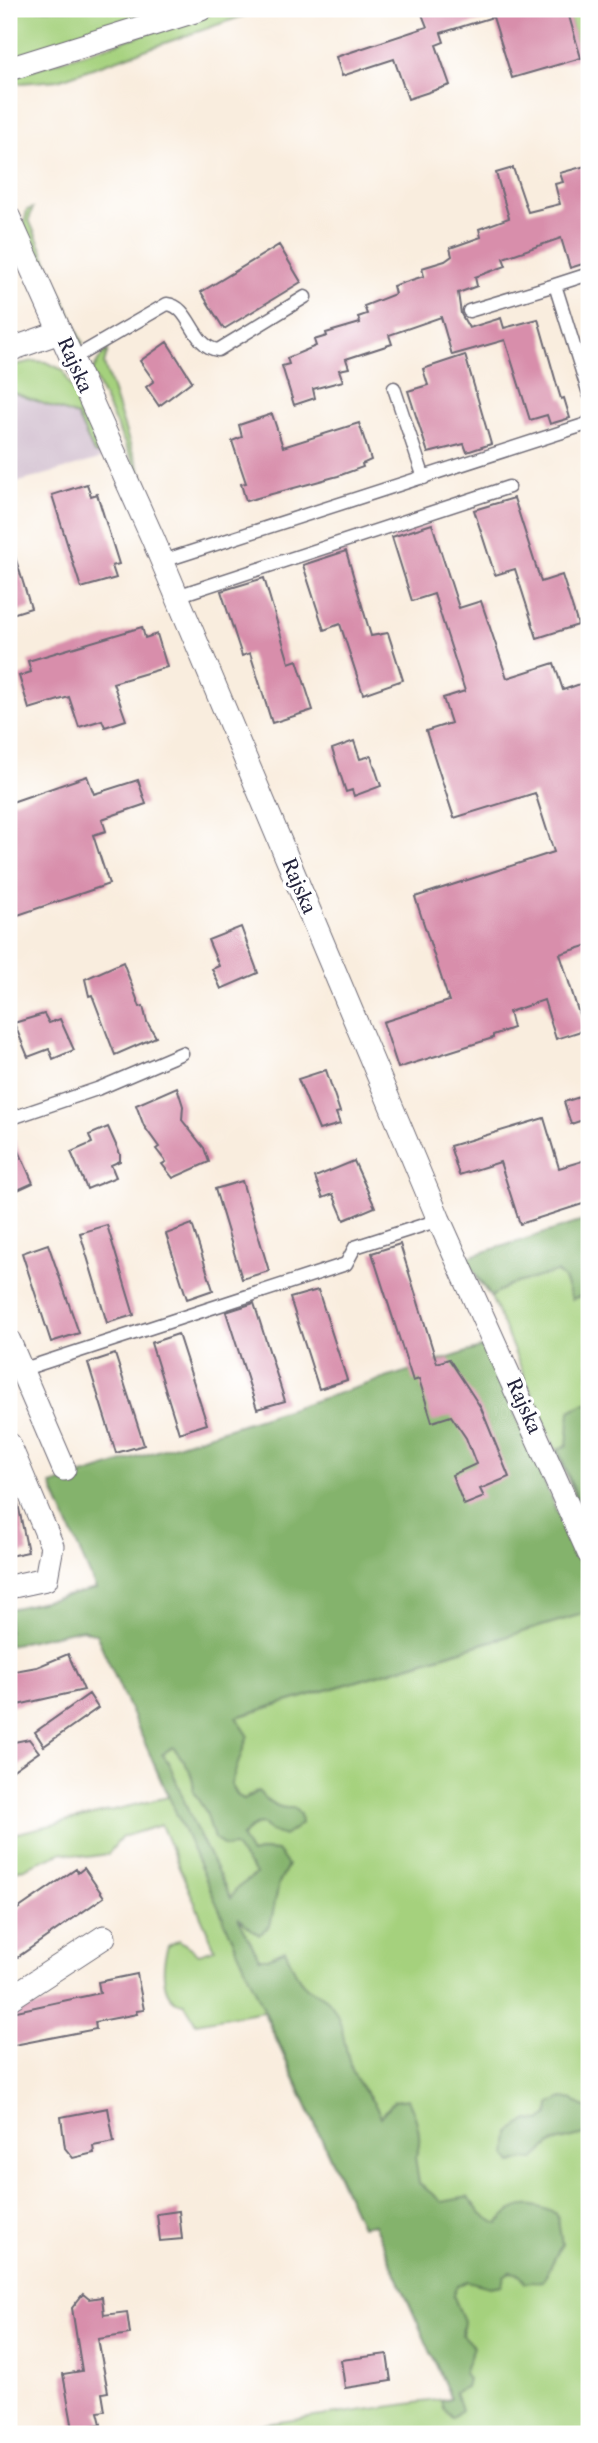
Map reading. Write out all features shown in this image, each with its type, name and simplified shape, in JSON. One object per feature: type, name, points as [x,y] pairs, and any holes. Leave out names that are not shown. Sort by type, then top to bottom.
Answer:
[{"type":"street","points":[[9,69],[201,9]]},
{"type":"street","name":"Rajska","points":[[9,218],[163,561],[439,1220],[589,1553]]},
{"type":"street","points":[[9,350],[60,332]]},
{"type":"street","points":[[9,1341],[64,1469]]},
{"type":"street","points":[[9,1444],[52,1546],[46,1579],[9,1587]]},
{"type":"street","points":[[9,1999],[104,1937]]},
{"type":"lane","points":[[469,311],[589,274]]},
{"type":"lane","points":[[555,285],[589,394]]},
{"type":"lane","points":[[72,359],[167,304],[179,309],[202,343],[218,350],[305,297]]},
{"type":"lane","points":[[394,388],[424,478]]},
{"type":"lane","points":[[163,561],[424,478],[587,424],[589,421]]},
{"type":"lane","points":[[177,596],[509,487]]},
{"type":"lane","points":[[9,1119],[100,1088],[182,1053]]},
{"type":"lane","points":[[21,1370],[346,1264],[355,1247],[439,1220]]},
{"type":"shaded area","points":[[9,391],[77,416],[94,453],[103,458],[9,485]]},
{"type":"green space","points":[[9,9],[187,9],[9,65]]},
{"type":"green space","points":[[225,9],[263,9],[58,80],[9,84],[9,77]]},
{"type":"green space","points":[[567,9],[589,9],[589,87]]},
{"type":"green space","points":[[33,208],[29,220],[83,343],[76,347],[24,225],[27,210]]},
{"type":"green space","points":[[108,350],[104,364],[131,448],[168,538],[92,372],[103,353]]},
{"type":"green space","points":[[34,361],[46,362],[63,370],[103,456],[94,453],[77,416],[9,391],[9,366]]},
{"type":"green space","points":[[589,1219],[589,1529],[491,1297],[476,1278]]},
{"type":"green space","points":[[589,1219],[589,1285],[582,1296],[572,1299],[564,1279],[557,1272],[509,1285],[491,1297],[465,1258]]},
{"type":"green space","points":[[486,1346],[589,1587],[589,1612],[236,1717],[248,1735],[231,1784],[238,1796],[244,1799],[258,1791],[274,1804],[294,1808],[300,1814],[301,1824],[284,1836],[270,1831],[263,1824],[255,1825],[241,1837],[251,1854],[266,1850],[277,1851],[288,1865],[279,1883],[270,1926],[259,1935],[238,1918],[259,1958],[268,1958],[285,1950],[303,1983],[332,2005],[340,2022],[351,2067],[381,2117],[394,2101],[408,2099],[419,2136],[415,2157],[419,2183],[442,2202],[468,2197],[481,2214],[498,2224],[504,2216],[518,2207],[533,2206],[557,2214],[562,2244],[543,2281],[525,2283],[520,2274],[510,2272],[504,2276],[502,2285],[490,2287],[467,2281],[456,2287],[453,2295],[464,2321],[462,2335],[474,2347],[464,2373],[468,2379],[466,2387],[455,2392],[461,2410],[452,2418],[443,2408],[441,2400],[451,2398],[374,2224],[361,2226],[96,1634],[82,1629],[9,1645],[9,1609],[96,1589],[51,1485]],"holes":[[[173,1747],[191,1774],[193,1792],[206,1812],[214,1839],[226,1847],[234,1846],[256,1874],[236,1889],[231,1898],[193,1823],[169,1763],[162,1754]]]},
{"type":"green space","points":[[589,1403],[589,1529],[558,1449],[567,1445],[570,1411]]},
{"type":"green space","points":[[589,1612],[589,2434],[253,2434],[250,2426],[451,2398],[374,2224],[361,2226],[263,2011],[196,2023],[184,2003],[176,2001],[166,1989],[164,1962],[168,1946],[179,1940],[199,1954],[215,1949],[161,1825],[122,1837],[108,1854],[87,1857],[63,1852],[9,1874],[9,1835],[168,1797],[152,1760],[210,1725]]},
{"type":"green space","points":[[563,2098],[573,2100],[589,2110],[589,2134],[552,2143],[533,2160],[524,2159],[512,2163],[507,2156],[509,2132],[528,2120],[541,2121],[549,2115],[550,2104]]},
{"type":"building","points":[[420,9],[567,9],[581,58],[512,78],[493,17],[441,33],[444,42],[436,45],[450,85],[408,99],[394,59],[342,76],[336,57],[427,27]]},
{"type":"building","points":[[589,165],[589,262],[570,268],[561,238],[503,258],[506,266],[475,277],[477,286],[458,293],[461,314],[469,328],[501,318],[504,328],[538,319],[561,399],[564,398],[570,418],[550,424],[547,415],[530,420],[505,340],[452,355],[441,317],[389,335],[392,344],[346,359],[349,368],[339,370],[343,381],[313,389],[315,398],[294,405],[282,366],[289,364],[287,358],[316,346],[314,340],[327,336],[326,333],[360,323],[358,317],[367,314],[364,306],[395,294],[393,286],[424,276],[422,268],[452,256],[450,248],[481,237],[479,229],[509,218],[496,173],[513,168],[528,212],[560,204],[555,184],[563,182],[560,173]]},
{"type":"building","points":[[279,245],[301,282],[224,329],[201,292]]},
{"type":"building","points":[[167,342],[192,381],[159,406],[146,387],[154,381],[140,361]]},
{"type":"building","points":[[465,355],[491,444],[467,452],[464,444],[428,453],[408,391],[428,385],[423,369]]},
{"type":"building","points":[[272,414],[283,447],[359,423],[371,460],[362,464],[363,467],[338,476],[246,501],[241,484],[246,483],[232,441],[242,437],[239,425]]},
{"type":"building","points":[[87,484],[91,496],[97,494],[119,564],[112,566],[116,578],[81,588],[52,495]]},
{"type":"building","points":[[514,498],[541,582],[562,575],[578,625],[537,638],[515,569],[495,575],[474,510]]},
{"type":"building","points":[[432,524],[459,608],[481,601],[507,678],[554,663],[563,690],[589,681],[589,945],[560,954],[584,1030],[556,1039],[544,1000],[509,1012],[513,1028],[493,1035],[493,1038],[398,1068],[383,1022],[449,1001],[415,897],[554,852],[535,793],[454,818],[426,731],[451,723],[443,698],[465,691],[434,594],[412,601],[392,537]]},
{"type":"building","points":[[13,550],[31,608],[9,615],[9,551]]},
{"type":"building","points":[[346,551],[371,636],[388,633],[403,680],[363,694],[340,624],[324,630],[303,565]]},
{"type":"building","points":[[264,578],[289,663],[297,660],[313,710],[272,723],[250,653],[242,656],[221,591]]},
{"type":"building","points":[[142,627],[145,638],[157,634],[167,667],[113,683],[126,720],[105,727],[102,720],[79,727],[69,697],[29,709],[19,676],[31,672],[28,661]]},
{"type":"building","points":[[354,741],[360,759],[371,756],[381,786],[354,796],[352,790],[346,792],[332,749]]},
{"type":"building","points":[[87,776],[94,794],[138,780],[146,804],[102,819],[106,831],[93,835],[109,884],[15,916],[9,898],[9,803]]},
{"type":"building","points":[[241,927],[258,973],[221,989],[212,969],[219,966],[208,940]]},
{"type":"building","points":[[123,962],[140,1007],[143,1006],[147,1022],[156,1037],[115,1055],[92,995],[89,996],[85,979]]},
{"type":"building","points":[[44,1014],[49,1023],[60,1019],[74,1050],[53,1059],[49,1049],[28,1057],[14,1023]]},
{"type":"building","points":[[326,1070],[340,1112],[336,1113],[340,1124],[319,1130],[298,1079]]},
{"type":"building","points":[[177,1087],[183,1106],[182,1120],[204,1148],[209,1162],[173,1178],[162,1164],[166,1162],[156,1149],[159,1147],[144,1126],[136,1105]]},
{"type":"building","points":[[589,1094],[589,1118],[571,1124],[564,1102]]},
{"type":"building","points":[[544,1118],[559,1168],[589,1159],[589,1202],[520,1224],[500,1162],[459,1175],[450,1146]]},
{"type":"building","points":[[108,1127],[120,1154],[120,1161],[111,1165],[116,1177],[87,1189],[71,1152],[92,1143],[89,1135]]},
{"type":"building","points":[[9,1128],[33,1183],[9,1194]]},
{"type":"building","points":[[354,1161],[375,1207],[344,1220],[333,1194],[323,1198],[315,1177]]},
{"type":"building","points":[[242,1181],[269,1271],[242,1279],[215,1189]]},
{"type":"building","points":[[192,1224],[213,1290],[187,1299],[166,1234]]},
{"type":"building","points":[[107,1225],[134,1315],[107,1323],[80,1233]]},
{"type":"building","points":[[48,1244],[79,1333],[51,1342],[22,1253]]},
{"type":"building","points":[[400,1244],[437,1363],[449,1359],[481,1408],[509,1477],[480,1489],[484,1497],[464,1505],[452,1475],[476,1464],[466,1438],[451,1416],[432,1422],[419,1379],[413,1381],[372,1253]]},
{"type":"building","points":[[318,1290],[347,1380],[319,1389],[290,1298]]},
{"type":"building","points":[[254,1303],[285,1401],[257,1409],[226,1312]]},
{"type":"building","points":[[178,1334],[207,1424],[179,1433],[151,1343]]},
{"type":"building","points":[[115,1354],[144,1445],[116,1453],[88,1363]]},
{"type":"building","points":[[9,1499],[17,1499],[28,1552],[9,1556]]},
{"type":"building","points":[[68,1654],[84,1690],[9,1707],[9,1672],[37,1667]]},
{"type":"building","points":[[89,1694],[98,1708],[44,1746],[35,1732]]},
{"type":"building","points":[[29,1739],[39,1752],[9,1773],[9,1743]]},
{"type":"building","points":[[84,1868],[104,1897],[9,1963],[9,1915],[76,1869],[78,1873]]},
{"type":"building","points":[[137,1974],[144,2010],[136,2011],[137,2014],[95,2022],[96,2029],[9,2046],[9,2018],[13,2017],[12,2012],[100,1993],[98,1982]]},
{"type":"building","points":[[108,2108],[114,2142],[93,2146],[94,2153],[73,2158],[65,2148],[61,2117]]},
{"type":"building","points":[[179,2211],[182,2239],[160,2241],[157,2214]]},
{"type":"building","points":[[83,2294],[89,2299],[102,2297],[104,2315],[127,2312],[130,2334],[98,2339],[108,2392],[102,2393],[105,2411],[98,2412],[101,2424],[73,2429],[63,2374],[82,2371],[72,2308]]},
{"type":"building","points":[[387,2354],[391,2381],[345,2388],[341,2360]]}]
